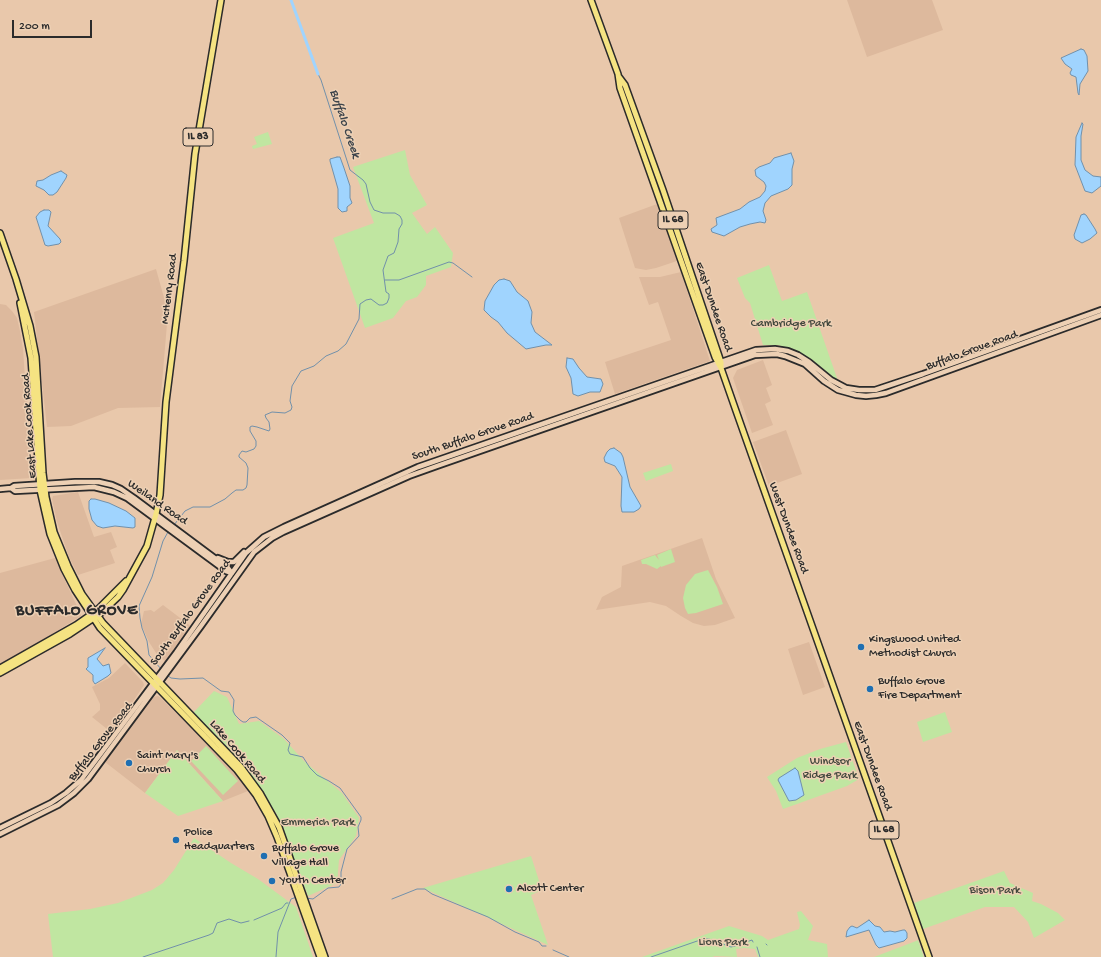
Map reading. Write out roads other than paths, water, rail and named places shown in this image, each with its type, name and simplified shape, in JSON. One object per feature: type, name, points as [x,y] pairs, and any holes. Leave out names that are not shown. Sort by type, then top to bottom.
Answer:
[{"type":"main road","name":"McHenry Road","points":[[0,673],[70,634],[118,597],[147,546],[156,517],[160,495],[166,402],[184,261],[194,161],[221,0]]},
{"type":"main road","name":"East Dundee Road","points":[[591,0],[618,74],[620,88],[720,364]]},
{"type":"main road","name":"East Lake Cook Road","points":[[0,233],[27,312],[33,337],[36,357],[42,487]]},
{"type":"main road","name":"East Lake Cook Road","points":[[0,243],[22,308],[29,341],[42,487],[54,532],[61,551],[94,615]]},
{"type":"main road","name":"Buffalo Grove Road","points":[[871,391],[902,382],[1101,310]]},
{"type":"main road","name":"Buffalo Grove Road","points":[[848,393],[866,396],[886,392],[1101,315]]},
{"type":"main road","name":"South Buffalo Grove Road","points":[[167,668],[226,583],[254,552],[272,538],[409,476],[756,350],[775,349],[788,351],[809,362],[837,384],[846,388],[871,391]]},
{"type":"main road","name":"South Buffalo Grove Road","points":[[150,690],[233,574],[246,553],[257,542],[278,530],[418,467],[720,364],[755,355],[777,354],[805,364],[832,386],[848,393]]},
{"type":"main road","name":"West Dundee Road","points":[[720,364],[837,695]]},
{"type":"main road","name":"Weiland Road","points":[[0,489],[12,488],[14,486],[42,487],[99,482],[106,483],[121,489],[226,571],[233,574]]},
{"type":"main road","name":"Weiland Road","points":[[177,533],[207,552],[228,568],[233,574]]},
{"type":"main road","points":[[207,552],[228,562],[234,562],[257,542]]},
{"type":"main road","points":[[220,566],[226,574],[226,583]]},
{"type":"main road","name":"McHenry Road","points":[[0,668],[94,615]]},
{"type":"main road","name":"Lake Cook Road","points":[[94,615],[195,723],[237,770],[256,795],[274,830],[325,957]]},
{"type":"main road","name":"Buffalo Grove Road","points":[[0,834],[58,805],[87,772],[150,690]]},
{"type":"main road","name":"East Dundee Road","points":[[837,695],[929,957]]},
{"type":"main road","name":"Buffalo Grove Road","points":[[0,828],[67,795]]},
{"type":"main road","name":"Lake Cook Road","points":[[305,906],[320,957]]},
{"type":"water","points":[[1081,49],[1084,50],[1087,56],[1088,71],[1080,84],[1079,95],[1076,77],[1071,75],[1070,73],[1072,69],[1065,64],[1061,58]]},
{"type":"water","points":[[1082,123],[1081,160],[1085,170],[1093,176],[1101,177],[1101,186],[1092,193],[1085,191],[1075,165],[1076,137]]},
{"type":"water","points":[[791,153],[794,161],[792,169],[792,185],[788,189],[771,196],[765,203],[763,211],[766,220],[765,223],[760,222],[740,227],[724,236],[712,232],[711,229],[717,225],[716,218],[740,209],[749,202],[760,197],[765,191],[766,186],[764,182],[756,176],[755,170],[770,163],[774,158]]},
{"type":"water","points":[[340,157],[350,186],[350,198],[352,203],[347,207],[347,211],[342,212],[338,208],[338,189],[330,161],[330,159]]},
{"type":"water","points":[[61,171],[67,175],[66,178],[57,192],[53,195],[49,195],[44,190],[36,186],[37,181],[43,180]]},
{"type":"water","points":[[44,210],[49,210],[51,212],[48,226],[60,239],[61,242],[59,244],[48,246],[45,245],[36,217]]},
{"type":"water","points":[[1084,214],[1097,233],[1082,243],[1075,239],[1074,235],[1081,215]]},
{"type":"water","points":[[504,279],[510,281],[517,292],[528,301],[532,312],[531,323],[535,332],[552,345],[526,349],[507,333],[498,322],[484,310],[485,301],[494,285],[499,280]]},
{"type":"water","points":[[567,358],[573,359],[587,377],[601,379],[603,384],[600,392],[590,392],[578,396],[573,394],[571,378],[566,367]]},
{"type":"water","points":[[614,448],[621,453],[623,457],[630,487],[641,506],[634,512],[622,512],[622,477],[615,466],[605,462],[604,458],[607,452]]},
{"type":"water","points":[[91,499],[109,503],[126,511],[135,518],[135,527],[115,526],[103,528],[97,526],[92,520],[89,509],[89,501]]},
{"type":"water","points":[[105,648],[97,659],[103,666],[109,664],[111,673],[95,684],[93,681],[93,675],[86,669],[88,667],[88,658]]},
{"type":"water","points":[[795,768],[798,771],[804,795],[796,800],[789,801],[778,780]]},
{"type":"water","points":[[869,920],[875,926],[880,927],[884,932],[905,930],[907,933],[907,938],[904,941],[879,948],[869,930],[846,937],[847,931],[850,927],[852,926],[857,928]]},
{"type":"waterway","points":[[291,0],[318,74]]},
{"type":"waterway","name":"Buffalo Creek","points":[[174,525],[185,511],[193,507],[210,507],[225,499],[236,490],[243,490],[246,488],[248,468],[246,463],[239,457],[239,455],[242,451],[246,452],[254,449],[256,446],[256,441],[250,431],[250,427],[257,427],[269,431],[269,422],[265,415],[272,412],[285,413],[291,410],[292,407],[290,401],[292,386],[301,371],[314,366],[326,356],[338,351],[346,344],[359,319],[360,304],[371,299],[379,305],[383,305],[387,303],[389,298],[389,294],[386,292],[383,270],[388,256],[394,253],[398,242],[399,229],[402,224],[402,220],[400,216],[395,213],[383,213],[374,210],[370,202],[366,184],[350,170],[318,74]]},
{"type":"waterway","points":[[385,280],[399,280],[449,262],[453,263],[472,277]]},
{"type":"waterway","name":"Buffalo Creek","points":[[161,669],[149,655],[147,641],[142,628],[139,606],[152,577],[163,541],[168,532]]},
{"type":"waterway","name":"Buffalo Creek","points":[[167,675],[171,678],[180,679],[203,678],[221,691],[229,692],[234,700],[233,711],[240,720],[246,722],[250,718],[256,717],[282,735],[290,743],[288,750],[290,754],[303,757],[310,768],[317,775],[340,788],[361,817],[358,827],[359,836],[347,849],[341,872],[341,884],[339,887],[328,888],[313,899],[306,898]]},
{"type":"waterway","points":[[392,899],[417,889],[425,889],[432,894],[488,917],[515,932],[539,942],[542,946],[546,946]]},
{"type":"waterway","name":"Buffalo Creek","points":[[276,957],[278,932],[291,899],[297,897]]},
{"type":"waterway","points":[[254,920],[282,908],[286,903],[288,903]]},
{"type":"waterway","points":[[143,957],[209,935],[213,933],[217,923],[229,919],[241,923],[249,921]]},
{"type":"waterway","points":[[651,957],[703,939],[709,939],[731,947],[752,940],[753,942]]},
{"type":"waterway","points":[[757,947],[760,957]]},
{"type":"waterway","points":[[553,950],[569,957]]},
{"type":"place","name":"Kingswood United Methodist Church","points":[[861,647]]},
{"type":"place","name":"Buffalo Grove Fire Department","points":[[870,689]]},
{"type":"place","name":"Saint Mary's Church","points":[[129,763]]},
{"type":"place","name":"Police Headquarters","points":[[176,840]]},
{"type":"place","name":"Buffalo Grove Village Hall","points":[[264,856]]},
{"type":"place","name":"Youth Center","points":[[272,881]]},
{"type":"place","name":"Alcott Center","points":[[509,889]]},
{"type":"district","name":"BUFFALO GROVE","points":[[77,612]]},
{"type":"park label","name":"Cambridge Park","points":[[791,324]]},
{"type":"park label","name":"Windsor Ridge Park","points":[[830,769]]},
{"type":"park label","name":"Emmerich Park","points":[[318,823]]},
{"type":"park label","name":"Bison Park","points":[[995,891]]},
{"type":"park label","name":"Lions Park","points":[[723,943]]}]
